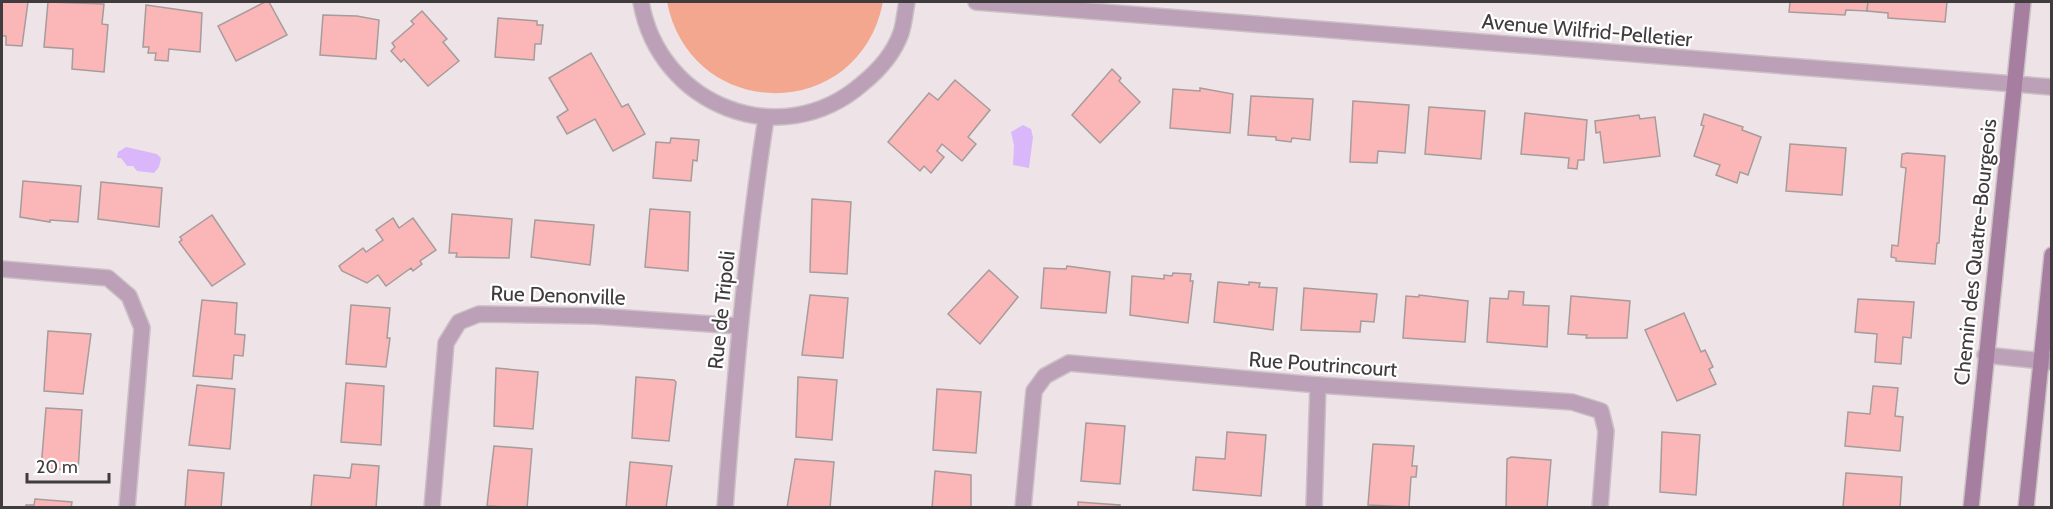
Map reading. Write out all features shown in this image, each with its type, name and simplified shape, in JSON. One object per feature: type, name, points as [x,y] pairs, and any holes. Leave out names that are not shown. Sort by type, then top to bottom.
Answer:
[{"type":"main road","name":"Chemin des Quatre-Bourgeois","points":[[1971,507],[1984,355],[2023,2]]},
{"type":"main road","points":[[2026,507],[2046,362],[2052,255]]},
{"type":"street","points":[[641,2],[660,55],[688,87],[724,108],[766,118],[808,114],[847,97],[879,70],[901,34],[907,2]]},
{"type":"street","name":"Avenue Wilfrid-Pelletier","points":[[976,2],[2052,87]]},
{"type":"street","name":"Rue de Tripoli","points":[[725,507],[753,200],[766,118]]},
{"type":"street","points":[[2,269],[108,278],[129,296],[142,328],[128,507]]},
{"type":"street","name":"Rue Denonville","points":[[432,507],[446,343],[459,322],[479,314],[595,316],[740,326]]},
{"type":"street","points":[[1984,355],[2046,362]]},
{"type":"street","name":"Rue Poutrincourt","points":[[1023,507],[1034,391],[1045,376],[1069,363],[1318,385],[1572,402],[1600,411],[1606,431],[1600,507]]},
{"type":"street","points":[[1314,507],[1318,385]]},
{"type":"shaded area","points":[[667,2],[883,2],[868,42],[842,70],[810,88],[775,93],[740,87],[708,70],[682,42]]},
{"type":"shaded area","points":[[1023,125],[1031,129],[1033,137],[1029,168],[1013,165],[1014,145],[1011,132]]},
{"type":"shaded area","points":[[126,147],[157,154],[161,158],[159,167],[154,173],[137,171],[133,166],[127,166],[121,158],[117,158],[118,152]]},
{"type":"building","points":[[2,2],[28,2],[22,46],[6,45],[6,36],[2,36]]},
{"type":"building","points":[[48,2],[104,4],[102,24],[108,25],[104,72],[72,69],[73,49],[44,47]]},
{"type":"building","points":[[269,2],[287,35],[236,61],[218,26]]},
{"type":"building","points":[[1790,2],[1868,2],[1867,11],[1846,10],[1845,15],[1789,12]]},
{"type":"building","points":[[1868,2],[1947,2],[1945,22],[1888,18],[1888,13],[1867,11]]},
{"type":"building","points":[[146,5],[202,13],[200,52],[169,49],[168,61],[155,60],[156,53],[148,53],[149,47],[143,47]]},
{"type":"building","points":[[422,11],[447,39],[443,42],[459,61],[428,86],[404,59],[401,62],[391,51],[395,47],[392,43],[414,24],[411,21]]},
{"type":"building","points":[[323,15],[357,16],[379,20],[376,59],[320,55]]},
{"type":"building","points":[[498,18],[537,21],[537,25],[543,25],[541,44],[535,44],[534,60],[495,57]]},
{"type":"building","points":[[591,53],[622,107],[628,104],[645,134],[613,151],[595,119],[567,134],[557,117],[568,110],[549,78]]},
{"type":"building","points":[[1112,69],[1121,78],[1119,81],[1140,102],[1100,143],[1072,115]]},
{"type":"building","points":[[955,80],[990,110],[968,137],[976,144],[962,161],[942,144],[937,151],[944,157],[931,173],[924,166],[920,171],[888,142],[929,93],[938,100]]},
{"type":"building","points":[[1200,88],[1233,94],[1230,133],[1170,128],[1173,89],[1200,91]]},
{"type":"building","points":[[1251,96],[1313,99],[1310,140],[1292,138],[1291,142],[1276,140],[1276,137],[1248,135]]},
{"type":"building","points":[[1353,101],[1409,105],[1405,153],[1378,151],[1377,163],[1350,162]]},
{"type":"building","points":[[1429,107],[1485,111],[1481,159],[1425,154]]},
{"type":"building","points":[[1525,113],[1587,120],[1584,160],[1578,160],[1577,169],[1568,168],[1569,158],[1521,154]]},
{"type":"building","points":[[1704,114],[1743,127],[1742,130],[1761,137],[1748,175],[1740,172],[1737,183],[1716,175],[1720,165],[1694,156],[1704,126],[1701,125]]},
{"type":"building","points":[[1639,115],[1640,119],[1655,117],[1660,156],[1604,163],[1600,132],[1596,133],[1595,121]]},
{"type":"building","points":[[671,138],[699,140],[697,161],[693,160],[691,181],[653,178],[656,142],[670,143]]},
{"type":"building","points":[[1790,144],[1846,148],[1842,195],[1786,191]]},
{"type":"building","points":[[1902,154],[1945,156],[1939,243],[1937,243],[1935,264],[1896,261],[1896,258],[1891,257],[1892,245],[1898,246],[1906,168],[1901,167]]},
{"type":"building","points":[[23,181],[81,186],[78,222],[50,220],[50,222],[20,217]]},
{"type":"building","points":[[101,182],[162,188],[159,227],[98,219]]},
{"type":"building","points":[[812,199],[851,202],[847,274],[810,272]]},
{"type":"building","points":[[650,209],[690,212],[688,271],[645,267]]},
{"type":"building","points":[[452,214],[512,219],[509,258],[456,257],[457,253],[449,253]]},
{"type":"building","points":[[212,215],[245,264],[212,286],[179,242],[182,240],[180,237]]},
{"type":"building","points":[[393,218],[399,228],[413,218],[436,250],[420,261],[422,264],[413,271],[411,268],[386,286],[378,275],[367,283],[342,271],[339,266],[363,248],[366,252],[383,240],[376,230]]},
{"type":"building","points":[[535,220],[594,225],[590,265],[531,257]]},
{"type":"building","points":[[1067,266],[1110,272],[1106,313],[1041,308],[1044,268],[1066,269]]},
{"type":"building","points":[[989,270],[1018,297],[980,344],[948,314]]},
{"type":"building","points":[[1173,273],[1191,274],[1190,281],[1193,281],[1188,323],[1130,315],[1132,276],[1164,279],[1164,275],[1172,276]]},
{"type":"building","points":[[1218,282],[1249,285],[1249,282],[1260,283],[1259,287],[1277,288],[1273,330],[1214,322]]},
{"type":"building","points":[[1304,288],[1377,294],[1374,322],[1361,321],[1360,332],[1301,330]]},
{"type":"building","points":[[1509,291],[1524,292],[1523,305],[1549,306],[1547,347],[1487,342],[1490,298],[1508,299]]},
{"type":"building","points":[[810,295],[848,298],[843,358],[802,355]]},
{"type":"building","points":[[1419,295],[1468,301],[1465,342],[1403,338],[1406,296],[1419,297]]},
{"type":"building","points":[[1571,296],[1630,301],[1627,338],[1586,338],[1587,335],[1568,334]]},
{"type":"building","points":[[1858,299],[1914,302],[1911,338],[1903,337],[1901,364],[1875,362],[1877,334],[1855,332]]},
{"type":"building","points":[[202,300],[237,303],[235,334],[245,335],[243,356],[234,355],[232,379],[193,376]]},
{"type":"building","points":[[351,305],[390,308],[387,338],[390,338],[386,367],[346,364]]},
{"type":"building","points":[[1684,313],[1701,352],[1705,350],[1713,367],[1709,369],[1716,384],[1677,401],[1645,330]]},
{"type":"building","points":[[48,331],[91,334],[83,394],[44,391]]},
{"type":"building","points":[[496,368],[538,372],[533,429],[494,426]]},
{"type":"building","points":[[636,377],[676,382],[669,441],[632,438]]},
{"type":"building","points":[[798,377],[837,380],[832,440],[796,437]]},
{"type":"building","points":[[346,383],[384,386],[381,445],[341,442]]},
{"type":"building","points":[[197,385],[235,389],[230,449],[189,445]]},
{"type":"building","points":[[1873,386],[1898,388],[1895,416],[1903,417],[1900,451],[1845,446],[1848,412],[1870,414]]},
{"type":"building","points":[[937,389],[981,392],[976,453],[933,450]]},
{"type":"building","points":[[46,408],[82,410],[78,471],[41,468]]},
{"type":"building","points":[[1086,423],[1125,426],[1120,484],[1081,481]]},
{"type":"building","points":[[1227,432],[1266,435],[1261,496],[1193,490],[1196,457],[1225,459]]},
{"type":"building","points":[[1662,432],[1700,435],[1696,495],[1660,492]]},
{"type":"building","points":[[1373,444],[1414,446],[1412,466],[1417,466],[1416,477],[1411,477],[1409,507],[1368,505]]},
{"type":"building","points":[[494,446],[532,449],[527,508],[487,506]]},
{"type":"building","points":[[1511,457],[1551,460],[1547,508],[1506,508],[1507,459]]},
{"type":"building","points":[[795,459],[834,462],[830,508],[787,508]]},
{"type":"building","points":[[630,462],[672,466],[666,508],[626,508]]},
{"type":"building","points":[[352,464],[379,466],[376,508],[311,508],[314,475],[350,478]]},
{"type":"building","points":[[188,470],[224,473],[221,508],[185,508]]},
{"type":"building","points":[[935,471],[971,475],[971,508],[932,508]]},
{"type":"building","points":[[1846,473],[1902,477],[1900,508],[1843,507]]},
{"type":"building","points":[[35,499],[72,502],[71,508],[26,508],[26,505],[34,505]]},
{"type":"building","points":[[1078,502],[1120,505],[1120,508],[1078,508]]}]
